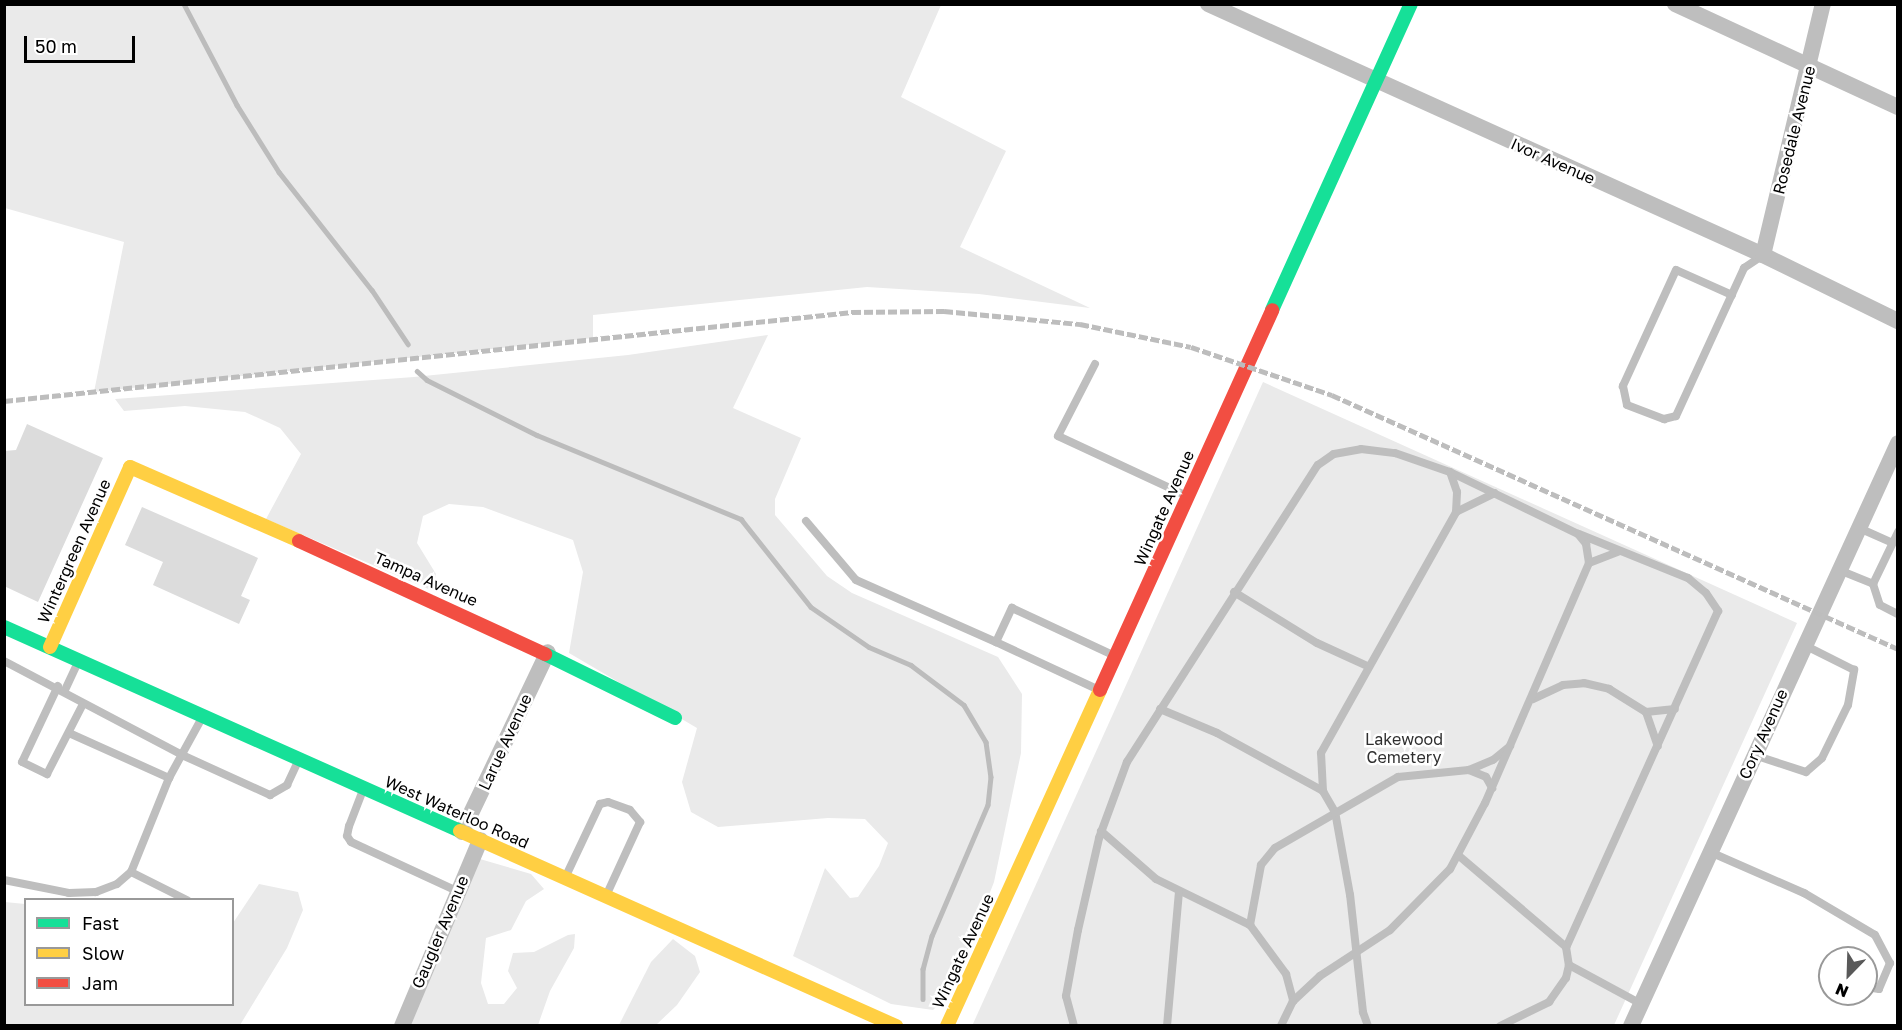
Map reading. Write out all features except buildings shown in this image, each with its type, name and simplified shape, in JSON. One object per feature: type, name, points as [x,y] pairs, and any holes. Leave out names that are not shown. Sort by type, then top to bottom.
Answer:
[{"type":"street","name":"Ivor Avenue","points":[[1208,4],[1763,255],[1898,321]]},
{"type":"street","name":"Wingate Avenue","points":[[947,1026],[1410,4]]},
{"type":"street","points":[[1675,4],[1898,107]]},
{"type":"street","name":"Rosedale Avenue","points":[[1763,255],[1823,4]]},
{"type":"street","name":"Cory Avenue","points":[[1632,1026],[1898,443]]},
{"type":"street","name":"Wintergreen Avenue","points":[[50,646],[130,467],[161,477]]},
{"type":"street","name":"Tampa Avenue","points":[[161,477],[548,652],[675,718]]},
{"type":"street","name":"West Waterloo Road","points":[[4,627],[896,1026]]},
{"type":"street","name":"Larue Avenue","points":[[462,832],[548,652]]},
{"type":"street","name":"Gaugler Avenue","points":[[402,1026],[480,840]]},
{"type":"lane","points":[[1732,295],[1676,270],[1623,386],[1627,405],[1664,419],[1676,416],[1732,295],[1744,268],[1763,255]]},
{"type":"lane","points":[[1095,363],[1058,436],[1187,496]]},
{"type":"lane","points":[[1074,1026],[1066,996],[1101,831],[1126,762],[1302,483],[1317,465],[1334,454],[1361,449],[1395,453],[1450,472],[1618,552],[1688,578],[1706,593],[1718,611],[1659,746],[1566,947],[1569,965],[1566,978],[1549,1002],[1500,1026]]},
{"type":"lane","points":[[1368,1026],[1335,812],[1323,791],[1321,753],[1367,666],[1456,512],[1457,492],[1450,472]]},
{"type":"lane","points":[[1456,512],[1495,494]]},
{"type":"lane","points":[[806,521],[856,580],[1100,690]]},
{"type":"lane","points":[[1858,528],[1892,543]]},
{"type":"lane","points":[[1898,532],[1873,584],[1880,604],[1898,614]]},
{"type":"lane","points":[[1281,1026],[1293,1001],[1320,976],[1357,952],[1411,911],[1458,855],[1533,699],[1589,563],[1586,544],[1578,534]]},
{"type":"lane","points":[[1589,563],[1618,552]]},
{"type":"lane","points":[[1839,570],[1873,584]]},
{"type":"lane","points":[[1234,592],[1317,643],[1367,666]]},
{"type":"lane","points":[[996,642],[1012,608],[1115,656]]},
{"type":"lane","points":[[1754,755],[1806,772],[1822,758],[1848,705],[1854,670],[1804,645]]},
{"type":"lane","points":[[79,660],[61,688],[22,762],[47,774],[83,704]]},
{"type":"lane","points":[[4,661],[61,688],[83,704],[182,755],[270,795],[287,785],[299,758]]},
{"type":"lane","points":[[1533,699],[1563,685],[1584,683],[1609,689],[1646,712],[1675,710]]},
{"type":"lane","points":[[1160,709],[1217,733],[1323,791]]},
{"type":"lane","points":[[1646,712],[1659,746]]},
{"type":"lane","points":[[4,880],[69,893],[96,892],[117,884],[131,873],[169,778],[203,716]]},
{"type":"lane","points":[[69,733],[169,778]]},
{"type":"lane","points":[[1250,924],[1262,865],[1275,848],[1398,777],[1470,770],[1493,760],[1512,744]]},
{"type":"lane","points":[[1470,770],[1486,777],[1492,788]]},
{"type":"lane","points":[[364,788],[349,826],[347,836],[351,842],[457,891]]},
{"type":"lane","points":[[565,878],[600,804],[608,802],[630,810],[640,822],[606,896]]},
{"type":"lane","points":[[1101,831],[1156,879],[1179,892],[1213,903],[1250,924],[1286,974],[1293,1001]]},
{"type":"lane","points":[[1710,852],[1804,893],[1875,935],[1890,963],[1878,989]]},
{"type":"lane","points":[[1458,855],[1566,947]]},
{"type":"lane","points":[[131,873],[183,898]]},
{"type":"lane","points":[[1167,1026],[1179,892]]},
{"type":"lane","points":[[1569,965],[1641,1004]]},
{"type":"green space","points":[[5,4],[941,5],[901,97],[1006,151],[960,247],[1090,308],[979,294],[867,287],[593,315],[593,338],[94,392],[124,242],[5,208]]},
{"type":"green space","points":[[768,335],[733,408],[801,438],[775,499],[775,515],[827,576],[852,593],[998,657],[1022,694],[1021,753],[994,882],[951,993],[933,1010],[891,1004],[793,956],[825,868],[850,898],[858,897],[879,866],[888,843],[865,819],[828,818],[718,827],[691,812],[682,782],[697,728],[569,653],[583,572],[573,540],[483,507],[449,504],[423,516],[417,543],[436,574],[433,591],[266,519],[301,454],[280,428],[245,412],[185,406],[124,411],[115,399],[414,377],[628,355]]},
{"type":"green space","name":"Lakewood Cemetery","points":[[1263,382],[1797,623],[1614,1025],[972,1026]]},
{"type":"green space","points":[[473,857],[531,874],[544,889],[526,901],[511,930],[486,938],[481,983],[488,1004],[504,1004],[517,988],[508,971],[513,953],[534,952],[568,935],[575,934],[574,948],[550,991],[538,1025],[402,1026]]},
{"type":"green space","points":[[259,884],[298,892],[303,910],[287,948],[240,1025],[5,1025],[5,902],[24,904],[24,1006],[234,1006],[234,922]]},
{"type":"green space","points":[[673,939],[695,956],[700,972],[677,1005],[656,1025],[619,1025],[651,962]]},
{"type":"waterway","points":[[184,4],[237,105],[279,172],[372,290],[408,344]]},
{"type":"waterway","points":[[417,371],[427,380],[537,435],[741,519],[811,607],[869,647],[911,665],[964,705],[986,742],[991,777],[988,805],[932,936],[923,969],[923,999]]},
{"type":"railway","points":[[4,401],[852,312],[944,311],[1080,324],[1191,347],[1332,395],[1898,649]]},
{"type":"traffic: fast","points":[[1272,310],[1411,4]]},
{"type":"traffic: fast","points":[[4,627],[460,831]]},
{"type":"traffic: fast","points":[[545,654],[675,718]]},
{"type":"traffic: slow","points":[[50,647],[130,467],[299,541]]},
{"type":"traffic: slow","points":[[947,1026],[1100,690]]},
{"type":"traffic: slow","points":[[460,831],[896,1026]]},
{"type":"traffic: jam","points":[[1100,690],[1272,310]]},
{"type":"traffic: jam","points":[[299,541],[545,654]]}]
